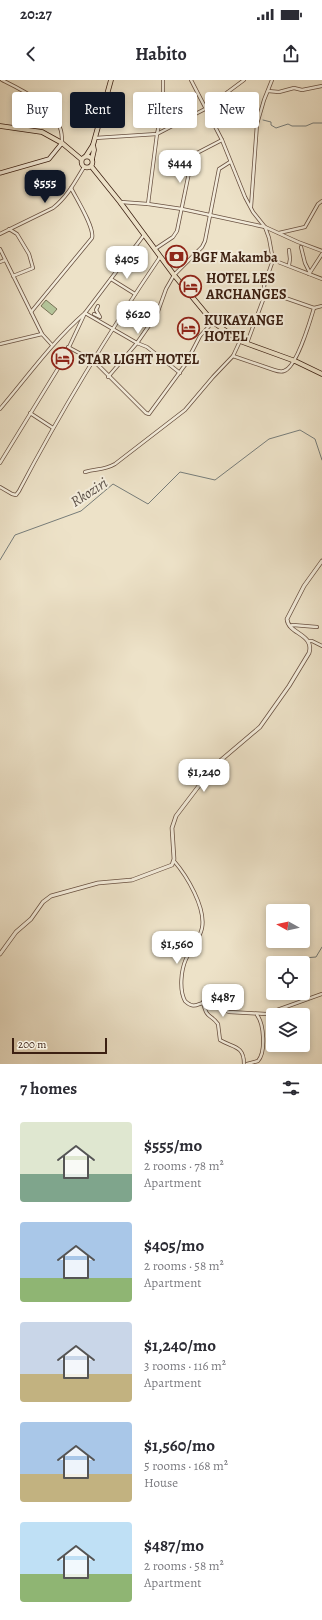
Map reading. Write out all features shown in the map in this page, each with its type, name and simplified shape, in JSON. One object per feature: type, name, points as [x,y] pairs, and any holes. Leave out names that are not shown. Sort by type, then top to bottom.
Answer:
[{"type":"main road","points":[[81,160],[86,156],[93,145],[111,80]]},
{"type":"main road","points":[[0,126],[42,132],[62,143],[81,160],[84,167],[91,166]]},
{"type":"main road","points":[[0,173],[50,159],[62,143]]},
{"type":"main road","points":[[93,145],[94,150],[91,166],[120,202],[174,275],[213,322],[240,341],[295,361],[322,374]]},
{"type":"main road","points":[[86,156],[92,159]]},
{"type":"street","points":[[2,80],[31,95],[47,110],[61,129],[62,143]]},
{"type":"street","points":[[148,204],[157,134],[163,107],[163,80]]},
{"type":"street","points":[[95,138],[157,134],[205,109],[191,80]]},
{"type":"street","points":[[228,92],[244,80]]},
{"type":"street","points":[[259,116],[272,80]]},
{"type":"street","points":[[268,91],[280,92],[294,88],[302,90],[322,86]]},
{"type":"street","points":[[215,128],[251,209],[265,227],[269,238],[273,260],[264,286],[265,291],[247,343]]},
{"type":"street","points":[[251,209],[253,166],[257,128]]},
{"type":"street","points":[[154,249],[175,234],[182,209],[192,158],[199,150],[222,140]]},
{"type":"street","points":[[108,377],[137,343],[158,313],[166,289],[174,275],[202,247],[205,241],[219,169],[230,162]]},
{"type":"street","points":[[0,234],[53,208],[71,188],[84,167]]},
{"type":"street","points":[[30,312],[85,249],[93,235],[90,224],[71,188]]},
{"type":"street","points":[[278,233],[305,227],[318,204],[322,201]]},
{"type":"street","points":[[120,202],[182,209],[265,227],[322,252],[310,273]]},
{"type":"street","points":[[9,229],[18,234],[29,254],[33,268],[13,276]]},
{"type":"street","points":[[0,463],[62,362],[85,313],[144,235]]},
{"type":"street","points":[[302,247],[305,263],[310,273]]},
{"type":"street","points":[[0,249],[30,312],[42,334],[52,345]]},
{"type":"street","points":[[289,250],[289,266]]},
{"type":"street","points":[[0,487],[12,494],[17,494],[53,428],[113,328],[160,257]]},
{"type":"street","points":[[0,262],[5,260]]},
{"type":"street","points":[[273,260],[310,273],[322,279]]},
{"type":"street","points":[[111,279],[135,294]]},
{"type":"street","points":[[265,291],[314,308],[322,306]]},
{"type":"street","points":[[93,315],[98,306]]},
{"type":"street","points":[[233,356],[274,370],[281,371],[287,369],[295,361],[314,308]]},
{"type":"street","points":[[85,313],[100,316],[96,309]]},
{"type":"street","points":[[0,409],[52,345],[85,313]]},
{"type":"street","points":[[93,315],[137,343],[146,347],[180,373]]},
{"type":"street","points":[[68,347],[94,361],[108,377],[146,413],[149,414],[180,373],[200,336],[213,322]]},
{"type":"street","points":[[0,344],[42,334]]},
{"type":"street","points":[[85,472],[90,470],[104,470],[115,464],[162,426],[180,414],[233,356],[240,341]]},
{"type":"street","points":[[30,412],[53,428]]},
{"type":"street","points":[[322,561],[304,586],[288,615],[287,622],[309,642],[312,641],[322,646]]},
{"type":"street","points":[[290,626],[317,627]]},
{"type":"street","points":[[309,642],[310,649],[300,668],[260,727],[214,766],[176,816],[172,828],[174,861],[187,881],[201,908],[203,917],[200,934],[184,965],[182,979],[183,996],[185,1001],[197,1006],[204,1002],[210,1003],[229,1012],[257,1015],[271,1013],[322,994]]},
{"type":"street","points":[[0,954],[16,932],[31,919],[43,902],[51,896],[98,883],[132,880],[172,865],[174,861]]},
{"type":"street","points":[[204,1002],[204,1010],[207,1015],[218,1024],[220,1040],[235,1046],[242,1051],[244,1064]]},
{"type":"street","points":[[247,1064],[258,1061],[261,1056],[263,1035],[260,1018],[257,1015]]},
{"type":"green space","points":[[46,300],[57,309],[52,315],[41,306]]},
{"type":"waterway","points":[[263,120],[271,122],[271,125],[276,128],[288,124],[292,126],[306,126],[313,123],[322,123]]},
{"type":"waterway","name":"Rkoziri","points":[[0,560],[15,535],[81,511],[113,484],[148,504],[180,472],[215,480],[269,439],[300,430],[315,439],[322,460]]},
{"type":"waterway","points":[[310,958],[316,957],[322,947]]},
{"type":"place","name":"BGF Makamba","points":[[177,257]]},
{"type":"place","name":"HOTEL LES ARCHANGES","points":[[190,286]]},
{"type":"place","name":"KUKAYANGE HOTEL","points":[[188,328]]},
{"type":"place","name":"STAR LIGHT HOTEL","points":[[62,359]]}]
